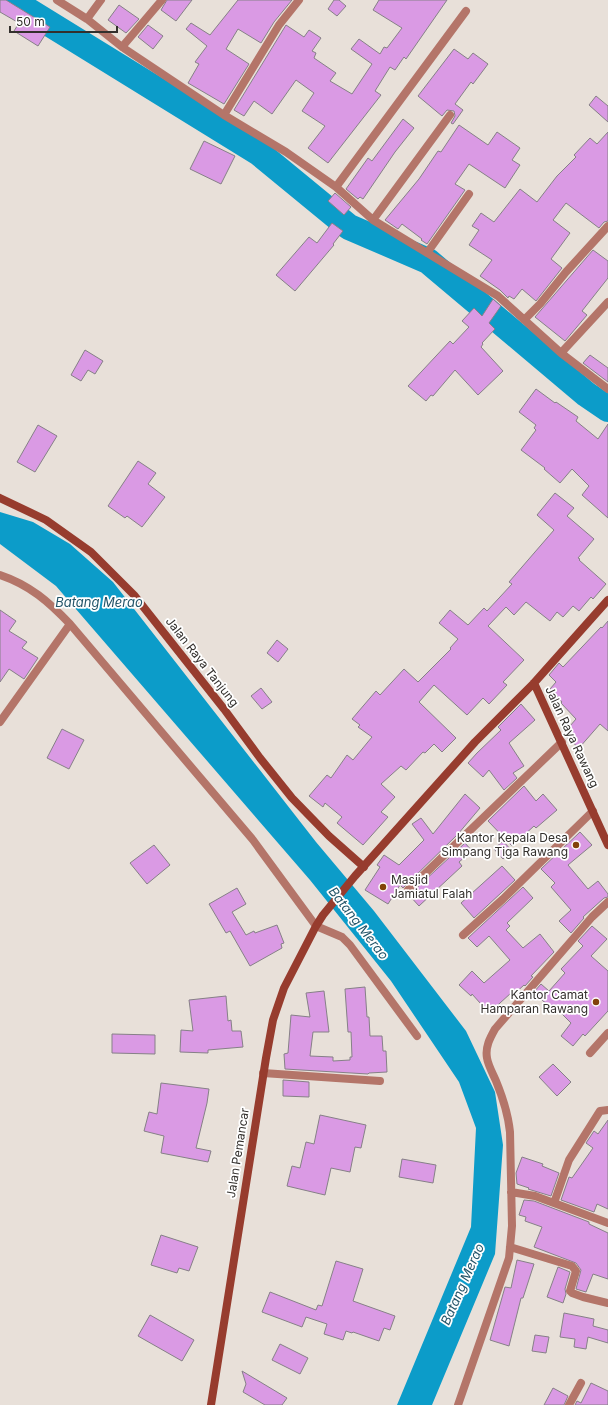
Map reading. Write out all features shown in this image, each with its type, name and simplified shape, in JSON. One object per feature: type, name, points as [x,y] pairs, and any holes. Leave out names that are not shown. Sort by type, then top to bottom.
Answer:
[{"type":"main road","name":"Jalan Raya Tanjung","points":[[0,498],[46,520],[85,547],[129,590],[224,709],[292,798],[329,836],[364,867]]},
{"type":"main road","name":"Jalan Pemancar","points":[[210,1405],[263,1073],[273,1020],[284,988],[316,926],[323,915],[355,876],[475,742],[534,683],[608,600]]},
{"type":"main road","name":"Jalan Raya Rawang","points":[[534,683],[608,845]]},
{"type":"street","points":[[57,0],[87,19],[122,47],[224,115],[286,152],[336,187],[373,220],[498,296],[561,353],[608,389]]},
{"type":"street","points":[[87,19],[101,0]]},
{"type":"street","points":[[122,47],[162,0]]},
{"type":"street","points":[[224,115],[279,25],[299,0]]},
{"type":"street","points":[[336,187],[466,10]]},
{"type":"street","points":[[373,220],[450,115]]},
{"type":"street","points":[[427,253],[469,194]]},
{"type":"street","points":[[524,320],[540,304],[566,272],[608,226]]},
{"type":"street","points":[[561,353],[608,302]]},
{"type":"street","points":[[0,575],[13,579],[34,591],[70,624],[253,840],[316,926],[342,937],[350,945],[417,1036]]},
{"type":"street","points":[[0,722],[70,624]]},
{"type":"street","points":[[408,890],[562,742]]},
{"type":"street","points":[[463,935],[503,899],[593,811]]},
{"type":"street","points":[[460,1404],[509,1258],[512,1226],[509,1119],[505,1103],[487,1058],[489,1040],[495,1028],[592,917],[608,902]]},
{"type":"street","points":[[590,1053],[608,1033]]},
{"type":"street","points":[[263,1073],[380,1081]]},
{"type":"street","points":[[554,1203],[569,1160],[600,1111],[608,1110]]},
{"type":"street","points":[[511,1192],[535,1196],[608,1223]]},
{"type":"street","points":[[510,1247],[572,1266],[576,1271],[570,1291],[583,1297],[602,1300],[608,1303]]},
{"type":"street","points":[[569,1405],[581,1383]]},
{"type":"water","name":"Batang Merao","points":[[0,512],[33,522],[70,544],[113,582],[316,842],[374,911],[466,1031],[495,1092],[503,1145],[495,1254],[432,1405],[397,1405],[471,1227],[476,1128],[459,1082],[391,981],[310,880],[56,586],[0,544]]},
{"type":"building","points":[[0,0],[6,0],[50,27],[38,46],[14,31],[19,23],[0,12]]},
{"type":"building","points":[[167,0],[192,0],[176,21],[161,10]]},
{"type":"building","points":[[238,0],[292,0],[274,22],[261,43],[238,29],[226,49],[249,64],[224,104],[188,83],[199,64],[195,62],[207,46],[186,29],[191,23],[210,35]]},
{"type":"building","points":[[334,0],[339,0],[346,6],[337,16],[328,9]]},
{"type":"building","points":[[379,0],[447,0],[406,59],[404,57],[395,70],[390,67],[375,91],[381,95],[328,163],[308,148],[325,126],[302,111],[314,93],[296,80],[272,114],[254,101],[244,116],[234,110],[286,25],[304,37],[309,30],[321,38],[312,51],[316,53],[314,58],[336,73],[330,81],[352,94],[372,64],[351,49],[359,39],[380,54],[384,47],[387,48],[402,28],[373,10]]},
{"type":"building","points":[[119,5],[139,19],[126,33],[108,20]]},
{"type":"building","points":[[148,25],[163,36],[153,49],[138,37]]},
{"type":"building","points":[[454,49],[468,59],[473,53],[488,64],[473,84],[471,82],[455,104],[463,110],[453,124],[451,123],[455,116],[454,111],[447,110],[442,116],[418,96]]},
{"type":"building","points":[[596,96],[608,106],[608,122],[589,105]]},
{"type":"building","points":[[403,119],[414,128],[395,152],[363,199],[360,197],[358,199],[346,189],[368,158],[372,161]]},
{"type":"building","points":[[459,125],[488,145],[497,132],[520,148],[512,160],[520,165],[505,188],[469,164],[455,184],[465,190],[427,244],[402,224],[398,229],[385,220],[419,179],[438,151],[441,152]]},
{"type":"building","points":[[608,132],[608,221],[604,222],[599,228],[566,203],[553,220],[570,233],[551,259],[562,268],[536,301],[522,289],[514,299],[509,296],[508,298],[500,290],[480,276],[492,260],[469,245],[479,230],[472,226],[481,213],[494,222],[520,189],[537,202],[557,176],[576,157],[574,155],[590,138],[597,144]]},
{"type":"building","points":[[204,141],[235,156],[221,184],[190,169]]},
{"type":"building","points":[[335,193],[351,207],[344,215],[328,201]]},
{"type":"building","points":[[332,223],[343,231],[333,244],[334,245],[295,291],[276,275],[309,237],[317,243]]},
{"type":"building","points":[[593,250],[608,261],[608,278],[582,311],[587,315],[565,341],[535,317]]},
{"type":"building","points":[[493,299],[501,306],[489,323],[495,329],[482,343],[483,344],[481,347],[503,371],[478,395],[455,370],[433,396],[431,395],[426,401],[408,386],[450,341],[453,344],[469,327],[462,321],[474,308],[482,316]]},
{"type":"building","points":[[85,350],[103,361],[95,374],[88,370],[81,381],[71,375]]},
{"type":"building","points":[[590,355],[608,368],[608,382],[583,363]]},
{"type":"building","points":[[536,389],[578,417],[576,421],[598,439],[608,424],[608,518],[582,495],[589,486],[572,469],[560,483],[544,469],[545,468],[521,450],[536,430],[534,428],[536,425],[519,412]]},
{"type":"building","points":[[38,425],[57,436],[35,472],[17,462]]},
{"type":"building","points":[[138,461],[156,473],[148,484],[165,497],[142,527],[127,516],[125,518],[108,506]]},
{"type":"building","points":[[555,493],[574,508],[567,516],[594,539],[578,558],[580,559],[579,560],[606,584],[593,599],[591,597],[579,611],[573,606],[563,617],[557,612],[550,621],[526,602],[514,615],[506,607],[488,626],[524,660],[503,682],[507,685],[489,704],[483,698],[467,715],[434,685],[419,702],[456,738],[442,752],[434,744],[425,753],[423,752],[406,770],[401,766],[381,784],[395,797],[381,812],[388,817],[363,845],[337,823],[342,817],[325,803],[323,807],[309,796],[327,775],[331,778],[347,755],[353,760],[372,737],[358,727],[360,725],[352,719],[376,691],[380,695],[404,669],[418,682],[451,649],[450,648],[458,639],[439,623],[450,610],[468,625],[484,608],[487,611],[512,584],[509,582],[554,530],[537,515]]},
{"type":"building","points":[[0,610],[16,621],[9,631],[27,642],[22,648],[38,658],[24,679],[9,669],[0,682]]},
{"type":"building","points":[[608,621],[608,731],[600,724],[579,748],[563,734],[576,719],[550,689],[556,682],[549,675],[559,663],[563,667]]},
{"type":"building","points":[[277,640],[288,649],[278,662],[267,653]]},
{"type":"building","points":[[261,688],[272,702],[262,709],[251,696]]},
{"type":"building","points":[[521,704],[535,720],[509,743],[524,766],[513,773],[517,778],[504,790],[489,770],[483,777],[468,763],[501,730],[498,727]]},
{"type":"building","points":[[62,729],[84,740],[69,769],[47,758]]},
{"type":"building","points":[[524,786],[536,801],[543,794],[557,810],[536,828],[534,826],[512,846],[488,821]]},
{"type":"building","points":[[465,794],[480,808],[458,834],[403,888],[400,885],[388,904],[365,890],[380,867],[377,865],[384,855],[399,865],[424,840],[412,824],[421,818],[433,834]]},
{"type":"building","points":[[580,832],[592,845],[568,865],[588,889],[598,881],[608,894],[608,897],[604,898],[583,917],[584,918],[571,933],[559,921],[571,910],[551,887],[555,883],[541,869]]},
{"type":"building","points":[[503,841],[512,851],[503,859],[494,849]]},
{"type":"building","points":[[465,843],[472,851],[459,862],[462,866],[419,906],[409,895]]},
{"type":"building","points":[[154,845],[170,865],[147,884],[130,863]]},
{"type":"building","points":[[502,866],[515,880],[474,918],[461,903]]},
{"type":"building","points":[[523,887],[533,898],[507,923],[510,926],[506,930],[523,948],[540,934],[554,952],[531,976],[533,977],[525,986],[524,985],[513,995],[511,993],[489,1013],[472,994],[471,996],[459,985],[472,971],[484,983],[510,960],[489,936],[477,947],[468,938]]},
{"type":"building","points":[[237,888],[246,904],[232,912],[246,935],[254,931],[255,933],[277,925],[284,943],[281,944],[282,948],[250,966],[230,931],[226,933],[209,904]]},
{"type":"building","points":[[592,926],[607,939],[591,956],[608,971],[608,1011],[585,1036],[583,1034],[573,1046],[561,1036],[571,1023],[554,1006],[552,1008],[533,993],[541,984],[549,991],[565,973],[561,969],[583,946],[578,941]]},
{"type":"building","points":[[365,987],[370,1036],[382,1036],[383,1051],[386,1051],[387,1072],[368,1074],[285,1069],[284,1054],[288,1053],[291,1015],[310,1017],[306,993],[324,991],[329,1032],[313,1032],[310,1056],[333,1057],[333,1061],[350,1060],[350,1057],[352,1057],[351,1032],[348,1032],[345,989]]},
{"type":"building","points":[[226,996],[228,1021],[231,1020],[232,1031],[241,1031],[243,1047],[208,1050],[208,1053],[180,1052],[181,1030],[193,1031],[189,1000]]},
{"type":"building","points":[[112,1034],[155,1035],[155,1054],[112,1053]]},
{"type":"building","points":[[553,1064],[571,1082],[557,1096],[539,1077]]},
{"type":"building","points":[[283,1080],[309,1082],[309,1097],[283,1096]]},
{"type":"building","points":[[161,1083],[209,1089],[196,1148],[211,1151],[208,1162],[161,1153],[164,1136],[144,1131],[149,1112],[157,1114]]},
{"type":"building","points":[[320,1115],[366,1125],[361,1148],[355,1147],[350,1172],[331,1168],[325,1195],[287,1186],[292,1166],[300,1168],[306,1142],[314,1144]]},
{"type":"building","points":[[608,1120],[608,1209],[597,1204],[594,1212],[561,1200],[569,1177],[572,1178],[593,1148],[586,1143],[594,1131],[598,1134]]},
{"type":"building","points":[[522,1157],[543,1164],[542,1166],[559,1173],[551,1196],[517,1184],[516,1173]]},
{"type":"building","points":[[402,1159],[436,1165],[433,1183],[399,1177]]},
{"type":"building","points":[[524,1200],[534,1201],[589,1222],[589,1224],[608,1233],[608,1279],[593,1274],[586,1292],[576,1289],[581,1270],[576,1263],[534,1247],[542,1227],[525,1221],[526,1217],[519,1215]]},
{"type":"building","points":[[161,1235],[198,1247],[189,1271],[179,1268],[177,1273],[151,1265]]},
{"type":"building","points":[[517,1260],[534,1264],[523,1298],[521,1298],[509,1346],[490,1340],[505,1287],[511,1288]]},
{"type":"building","points":[[336,1261],[363,1269],[353,1301],[395,1316],[390,1330],[384,1328],[379,1341],[346,1331],[343,1340],[324,1334],[327,1324],[306,1317],[302,1327],[262,1312],[270,1292],[316,1310],[318,1305],[322,1306]]},
{"type":"building","points":[[558,1267],[570,1272],[563,1303],[547,1297]]},
{"type":"building","points":[[564,1313],[594,1319],[593,1326],[608,1330],[608,1343],[588,1337],[586,1349],[574,1347],[575,1339],[560,1337]]},
{"type":"building","points":[[150,1315],[194,1340],[182,1361],[138,1336]]},
{"type":"building","points":[[535,1335],[549,1337],[546,1353],[532,1351]]},
{"type":"building","points":[[280,1344],[308,1358],[300,1374],[272,1360]]},
{"type":"building","points":[[242,1371],[287,1398],[282,1405],[265,1405],[243,1392],[246,1384]]},
{"type":"building","points":[[591,1383],[608,1391],[608,1405],[575,1405],[577,1401],[581,1403]]},
{"type":"building","points":[[553,1388],[568,1396],[564,1405],[544,1405]]},
{"type":"waterway","points":[[11,0],[259,153],[349,227],[428,261],[586,394],[608,409]]},
{"type":"place","name":"Kantor Kepala Desa Simpang Tiga Rawang","points":[[576,845]]},
{"type":"place","name":"Masjid Jamiatul Falah","points":[[383,887]]},
{"type":"place","name":"Kantor Camat Hamparan Rawang","points":[[596,1002]]}]
